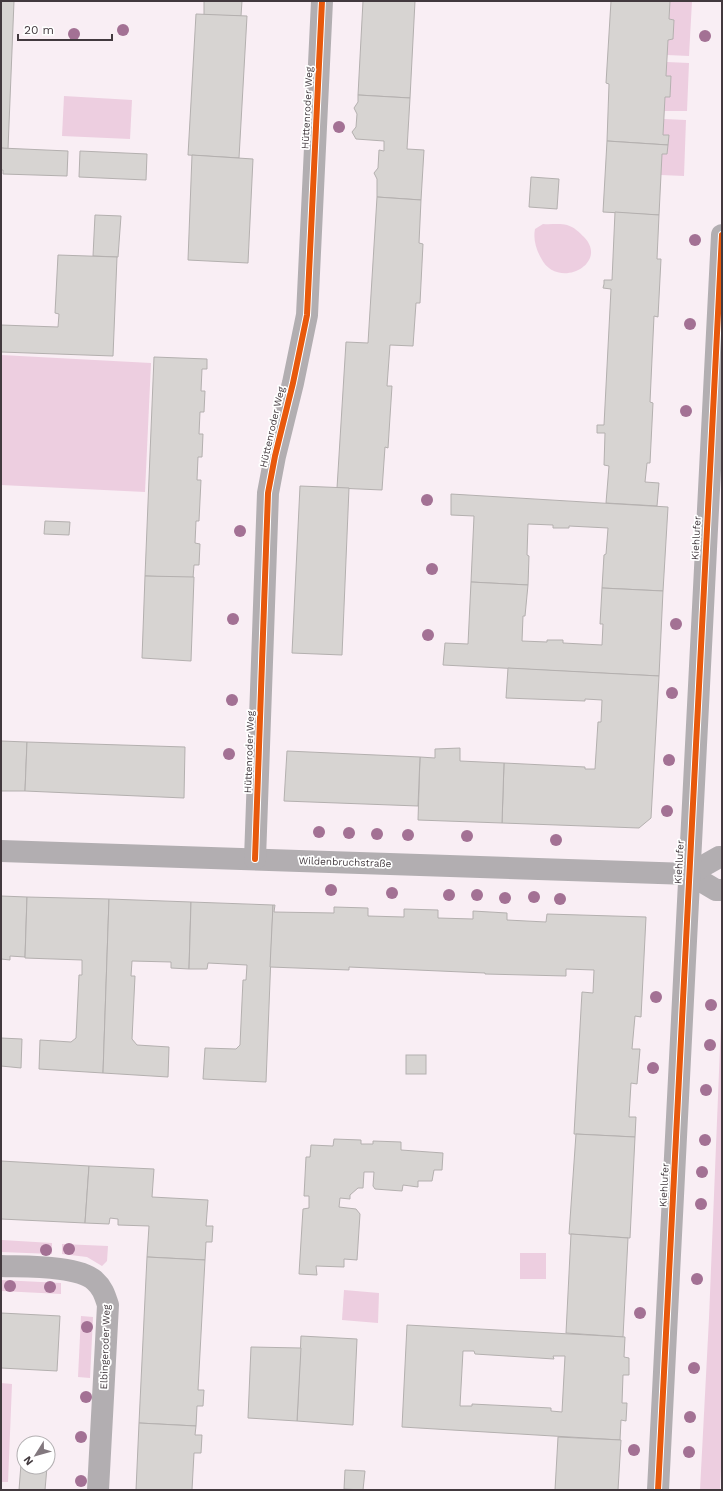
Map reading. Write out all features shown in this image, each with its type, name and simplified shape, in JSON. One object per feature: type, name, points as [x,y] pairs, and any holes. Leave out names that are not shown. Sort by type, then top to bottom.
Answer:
[{"type":"street","name":"Hüttenroder Weg","points":[[255,859],[268,493],[307,315],[322,1]]},
{"type":"street","name":"Kiehlufer","points":[[658,1490],[688,874],[722,235]]},
{"type":"street","name":"Wildenbruchstraße","points":[[1,851],[688,874],[716,890],[722,890]]},
{"type":"street","points":[[688,874],[719,857],[722,857]]},
{"type":"street","name":"Elbingeroder Weg","points":[[1,1266],[56,1268],[79,1272],[95,1280],[104,1292],[108,1305],[98,1490]]},
{"type":"shaded area","points":[[670,1],[692,1],[689,56],[667,55],[668,40],[673,39],[674,20],[669,19]]},
{"type":"shaded area","points":[[667,62],[689,63],[687,111],[664,111],[665,97],[670,97],[671,77],[666,76]]},
{"type":"shaded area","points":[[64,96],[132,100],[130,139],[62,136]]},
{"type":"shaded area","points":[[664,119],[686,120],[684,176],[661,175],[662,154],[667,154],[669,135],[663,135]]},
{"type":"shaded area","points":[[543,224],[567,225],[580,233],[590,247],[590,256],[586,264],[578,270],[568,273],[558,272],[549,268],[539,255],[536,248],[534,233],[535,229]]},
{"type":"shaded area","points":[[1,355],[151,363],[145,492],[1,485]]},
{"type":"shaded area","points":[[722,998],[722,1445],[720,1490],[700,1490],[709,1318]]},
{"type":"shaded area","points":[[2,1240],[52,1243],[52,1254],[1,1252]]},
{"type":"shaded area","points":[[62,1244],[108,1246],[107,1261],[102,1266],[87,1257],[62,1254]]},
{"type":"shaded area","points":[[520,1253],[546,1253],[546,1279],[520,1279]]},
{"type":"shaded area","points":[[1,1280],[61,1283],[61,1294],[1,1291]]},
{"type":"shaded area","points":[[344,1290],[379,1293],[378,1323],[342,1320]]},
{"type":"shaded area","points":[[81,1316],[93,1317],[90,1378],[78,1377]]},
{"type":"shaded area","points":[[1,1383],[12,1384],[8,1482],[1,1482]]},
{"type":"building","points":[[1,1],[14,1],[8,149],[1,148]]},
{"type":"building","points":[[204,1],[242,1],[241,16],[204,15]]},
{"type":"building","points":[[363,1],[415,1],[410,98],[358,95]]},
{"type":"building","points":[[611,1],[670,1],[669,19],[674,20],[673,39],[668,40],[666,76],[671,76],[670,97],[665,97],[663,135],[669,135],[668,145],[607,141],[609,84],[606,83]]},
{"type":"building","points":[[196,14],[247,16],[239,158],[188,155]]},
{"type":"building","points":[[358,95],[410,98],[407,149],[424,150],[421,200],[377,197],[377,179],[374,173],[378,168],[379,150],[384,151],[384,141],[356,139],[352,132],[356,127],[357,114],[354,108],[358,102]]},
{"type":"building","points":[[607,141],[668,145],[667,154],[662,154],[659,215],[603,212]]},
{"type":"building","points":[[1,148],[68,151],[67,176],[3,174],[3,170],[1,170]]},
{"type":"building","points":[[80,151],[147,154],[146,180],[79,177]]},
{"type":"building","points":[[192,155],[253,159],[248,263],[188,260]]},
{"type":"building","points":[[531,177],[559,179],[557,209],[529,207]]},
{"type":"building","points":[[377,197],[421,200],[419,243],[423,244],[420,303],[416,303],[413,346],[390,345],[387,386],[392,386],[388,448],[385,447],[382,490],[337,488],[346,342],[368,343]]},
{"type":"building","points":[[615,212],[659,215],[657,259],[661,259],[658,317],[654,316],[650,402],[653,403],[650,463],[647,463],[645,482],[659,483],[657,506],[606,503],[609,466],[604,465],[605,433],[597,433],[597,425],[604,425],[611,289],[603,288],[604,280],[612,280]]},
{"type":"building","points":[[95,215],[121,216],[118,257],[93,256]]},
{"type":"building","points":[[58,255],[117,257],[113,356],[1,352],[1,325],[58,327],[59,314],[55,313]]},
{"type":"building","points":[[154,357],[207,359],[207,369],[202,369],[201,391],[205,391],[204,412],[200,412],[199,434],[203,434],[202,457],[198,457],[197,480],[201,480],[199,521],[196,521],[195,543],[200,544],[199,565],[194,565],[193,578],[145,576]]},
{"type":"building","points":[[300,486],[349,488],[342,655],[292,653]]},
{"type":"building","points":[[451,494],[668,507],[663,591],[602,588],[604,555],[606,554],[608,528],[569,526],[569,528],[553,528],[553,525],[528,524],[528,585],[471,582],[474,516],[451,515]]},
{"type":"building","points":[[45,521],[70,522],[69,535],[44,534]]},
{"type":"building","points":[[145,576],[194,577],[191,661],[142,658]]},
{"type":"building","points":[[471,582],[528,585],[525,616],[523,616],[522,641],[547,642],[547,640],[563,640],[563,643],[602,645],[603,624],[600,624],[602,588],[663,591],[659,676],[443,665],[445,643],[468,644]]},
{"type":"building","points":[[508,668],[659,676],[651,818],[639,828],[502,823],[504,763],[585,767],[585,769],[595,769],[598,722],[601,722],[602,700],[585,699],[585,701],[506,698]]},
{"type":"building","points":[[1,741],[27,742],[25,791],[1,791]]},
{"type":"building","points":[[27,742],[185,747],[184,798],[25,791]]},
{"type":"building","points":[[460,748],[460,761],[504,763],[502,823],[418,820],[420,757],[435,758],[435,749]]},
{"type":"building","points":[[287,751],[420,757],[418,806],[284,801]]},
{"type":"building","points":[[1,896],[27,897],[25,957],[10,956],[10,960],[1,959]]},
{"type":"building","points":[[27,897],[109,899],[103,1073],[39,1069],[40,1040],[71,1042],[76,1038],[79,975],[82,975],[82,960],[25,958]]},
{"type":"building","points":[[109,899],[191,902],[189,969],[171,968],[171,962],[132,961],[131,976],[135,976],[132,1039],[137,1045],[169,1047],[168,1077],[103,1073]]},
{"type":"building","points":[[191,902],[273,905],[266,1082],[203,1079],[205,1048],[236,1049],[240,1045],[243,980],[246,980],[247,965],[208,963],[207,969],[189,969]]},
{"type":"building","points":[[273,905],[275,905],[274,912],[334,913],[334,907],[368,908],[368,916],[404,917],[404,909],[438,910],[438,918],[473,919],[473,911],[507,913],[507,920],[546,922],[547,914],[646,917],[641,1017],[635,1016],[632,1049],[640,1049],[637,1084],[631,1083],[629,1117],[636,1117],[635,1137],[574,1134],[582,992],[593,993],[594,970],[566,969],[566,976],[485,974],[349,967],[349,970],[270,967]]},
{"type":"building","points":[[1,1038],[22,1039],[21,1068],[1,1066]]},
{"type":"building","points":[[406,1055],[426,1055],[426,1074],[406,1074]]},
{"type":"building","points":[[576,1134],[635,1137],[630,1238],[569,1234]]},
{"type":"building","points":[[334,1139],[361,1140],[361,1144],[373,1144],[373,1141],[401,1142],[401,1150],[443,1153],[442,1170],[434,1170],[432,1181],[418,1181],[418,1187],[403,1185],[402,1191],[375,1189],[373,1186],[374,1172],[364,1172],[363,1188],[358,1188],[350,1195],[350,1199],[340,1198],[339,1207],[356,1209],[360,1214],[357,1260],[344,1259],[344,1267],[316,1266],[317,1275],[299,1274],[303,1209],[309,1208],[309,1196],[304,1196],[306,1157],[310,1157],[311,1145],[333,1146]]},
{"type":"building","points":[[1,1161],[89,1166],[85,1223],[1,1219]]},
{"type":"building","points":[[89,1166],[154,1169],[152,1197],[208,1200],[206,1226],[213,1226],[212,1242],[206,1242],[205,1260],[147,1257],[149,1226],[118,1225],[118,1219],[110,1218],[109,1224],[85,1223]]},
{"type":"building","points":[[571,1234],[628,1238],[623,1337],[566,1333]]},
{"type":"building","points":[[147,1257],[205,1260],[198,1390],[204,1390],[203,1406],[197,1406],[196,1426],[139,1423]]},
{"type":"building","points":[[1,1313],[60,1316],[57,1371],[1,1368]]},
{"type":"building","points":[[407,1325],[625,1337],[624,1357],[629,1358],[629,1375],[623,1375],[622,1403],[627,1403],[626,1421],[621,1420],[620,1440],[402,1427]],"holes":[[[463,1351],[474,1351],[475,1354],[554,1359],[553,1356],[565,1356],[562,1412],[551,1411],[551,1408],[472,1404],[472,1406],[460,1406]]]},
{"type":"building","points":[[301,1336],[357,1339],[353,1425],[297,1421]]},
{"type":"building","points":[[251,1347],[301,1348],[297,1421],[248,1418]]},
{"type":"building","points":[[139,1423],[196,1426],[195,1435],[202,1435],[201,1453],[194,1453],[192,1490],[136,1490]]},
{"type":"building","points":[[558,1437],[621,1440],[618,1490],[555,1490]]},
{"type":"building","points":[[345,1470],[365,1471],[363,1490],[344,1489]]},
{"type":"building","points":[[20,1475],[46,1475],[45,1490],[19,1490]]},
{"type":"cycle path","points":[[255,859],[268,493],[307,315],[322,1]]},
{"type":"cycle path","points":[[658,1490],[722,235]]}]
